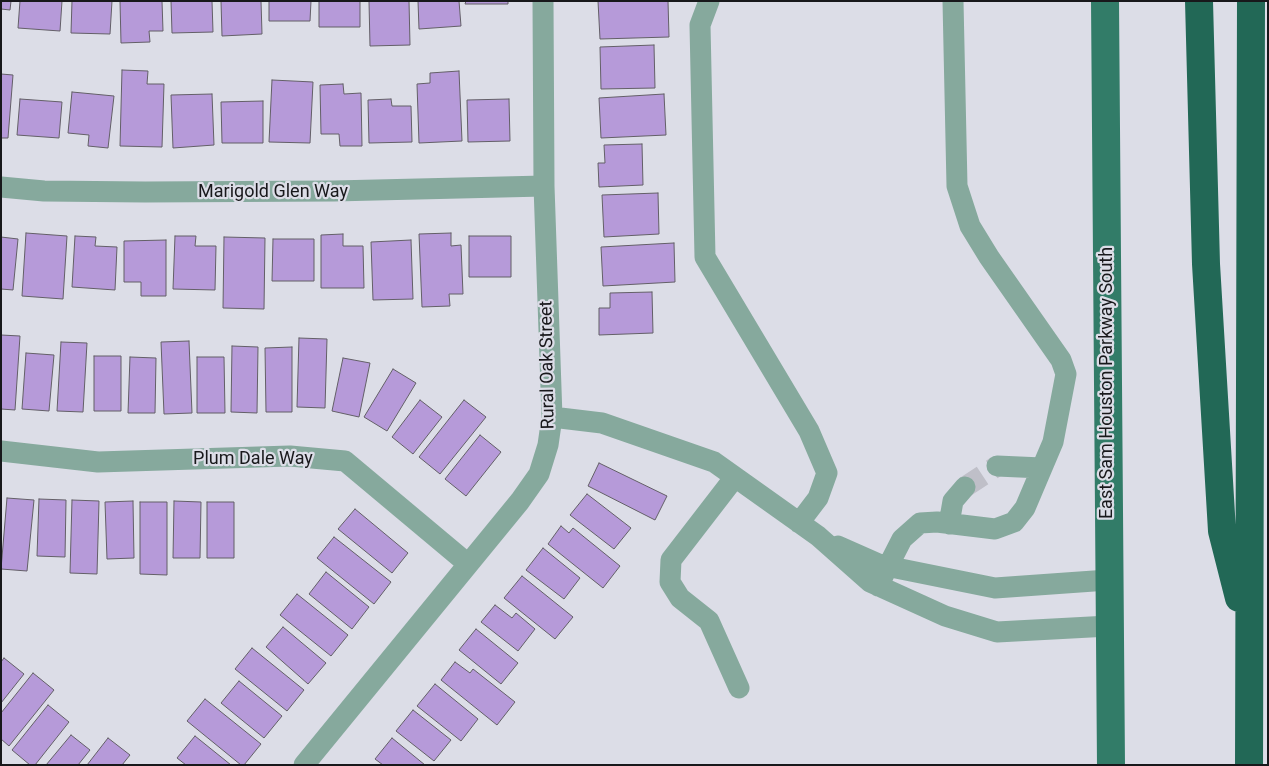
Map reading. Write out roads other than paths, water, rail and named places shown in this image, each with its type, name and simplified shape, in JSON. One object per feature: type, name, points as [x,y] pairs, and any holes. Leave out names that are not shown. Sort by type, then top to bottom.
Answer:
[{"type":"highway","points":[[1199,1],[1206,264],[1222,531],[1249,638]]},
{"type":"highway","points":[[1249,765],[1251,1]]},
{"type":"main road","name":"East Sam Houston Parkway South","points":[[1105,1],[1108,580],[1111,765]]},
{"type":"street","name":"Rural Oak Street","points":[[304,765],[520,501],[539,474],[548,445],[552,416],[544,186],[543,1]]},
{"type":"street","points":[[709,1],[700,25],[705,257],[809,431],[827,473],[818,498],[799,523]]},
{"type":"street","points":[[878,586],[902,539],[920,523],[995,529],[1014,522],[1025,508],[1053,442],[1066,374],[1061,360],[970,226],[957,186],[953,1]]},
{"type":"street","name":"Marigold Glen Way","points":[[1,187],[44,191],[154,192],[334,191],[544,186]]},
{"type":"street","points":[[552,416],[602,423],[714,462],[818,536],[870,582],[945,616],[997,632],[1109,626]]},
{"type":"street","name":"Plum Dale Way","points":[[1,451],[98,462],[290,456],[345,461],[468,564]]},
{"type":"street","points":[[997,466],[1042,468]]},
{"type":"street","points":[[735,477],[671,560],[670,582],[680,598],[710,621],[739,688]]},
{"type":"street","points":[[949,524],[953,501],[965,487]]},
{"type":"street","points":[[818,536],[887,566],[995,588],[1108,580]]},
{"type":"tunnel","points":[[965,487],[997,466]]}]
